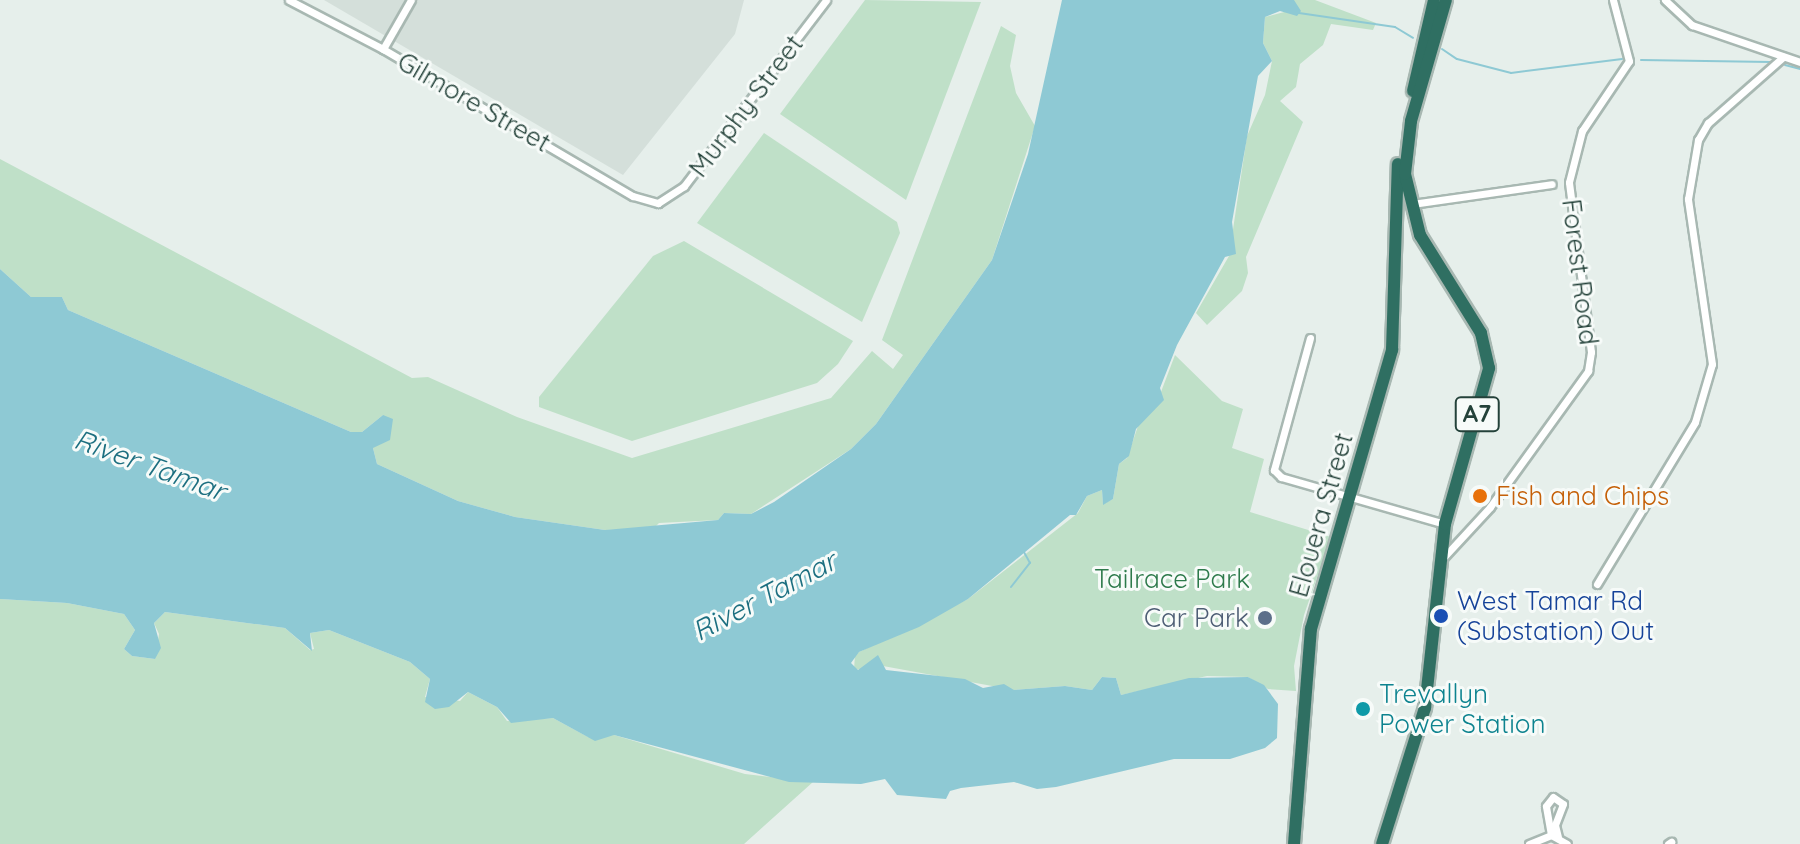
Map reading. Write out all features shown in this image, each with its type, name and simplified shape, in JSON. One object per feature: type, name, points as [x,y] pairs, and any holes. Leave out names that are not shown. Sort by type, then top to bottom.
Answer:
[{"type":"highway","name":"A7","points":[[1382,844],[1425,708],[1445,530],[1489,368],[1488,352],[1403,203],[1403,127],[1434,0]]},
{"type":"highway","name":"A7","points":[[1403,203],[1407,143],[1446,0]]},
{"type":"highway","name":"Elouera Street","points":[[1294,844],[1308,645],[1392,350],[1403,203]]},
{"type":"street","name":"Gilmore Street","points":[[289,0],[383,49],[633,196],[658,203]]},
{"type":"street","points":[[383,49],[411,0]]},
{"type":"street","name":"Murphy Street","points":[[658,203],[684,186],[826,0]]},
{"type":"street","name":"Forest Road","points":[[1441,560],[1461,541],[1588,371],[1591,352],[1569,182],[1582,131],[1629,61],[1613,0]]},
{"type":"street","points":[[1665,0],[1692,25],[1800,62]]},
{"type":"street","points":[[1597,584],[1655,479],[1695,422],[1712,364],[1688,199],[1698,140],[1708,123],[1783,57]]},
{"type":"street","points":[[1403,203],[1552,184]]},
{"type":"street","points":[[1310,338],[1274,470],[1445,530],[1461,541]]},
{"type":"street","points":[[1554,836],[1563,804],[1553,797],[1546,806],[1554,836],[1567,844]]},
{"type":"street","points":[[1529,844],[1554,836]]},
{"type":"shaded area","points":[[324,0],[744,0],[735,34],[623,175]]},
{"type":"green space","points":[[865,0],[981,2],[906,200],[780,114]]},
{"type":"green space","points":[[1294,0],[1315,0],[1376,23],[1373,30],[1331,24],[1323,45],[1300,64],[1296,87],[1280,101],[1303,122],[1246,257],[1248,273],[1242,291],[1207,325],[1196,313],[1229,256],[1247,136],[1265,95],[1272,61],[1263,43],[1265,17],[1288,11]]},
{"type":"green space","points":[[1001,26],[1016,35],[1010,66],[1016,93],[1035,126],[992,260],[876,424],[851,449],[751,514],[724,513],[718,520],[659,523],[653,529],[605,530],[515,517],[458,501],[377,464],[373,448],[383,415],[362,432],[351,432],[68,310],[62,297],[31,297],[0,269],[0,159],[412,378],[428,377],[517,417],[632,458],[831,398],[872,351],[893,369],[903,355],[882,340]]},
{"type":"green space","points":[[764,133],[897,222],[900,233],[862,322],[697,223]]},
{"type":"green space","points":[[684,241],[853,341],[838,364],[817,383],[632,441],[539,407],[539,397],[653,256]]},
{"type":"green space","name":"Tailrace Park","points":[[1175,355],[1222,401],[1243,409],[1232,448],[1264,459],[1250,512],[1331,537],[1304,615],[1294,666],[1296,691],[1268,689],[1248,677],[1207,676],[1121,695],[1116,678],[1102,677],[1092,690],[1065,686],[1014,690],[883,666],[854,670],[855,654],[968,599],[1078,513],[1087,496],[1102,490],[1103,504],[1113,499],[1119,464],[1127,458],[1138,426],[1156,405]]},
{"type":"green space","points":[[0,599],[67,603],[124,614],[135,630],[124,649],[132,656],[155,659],[159,634],[154,623],[165,612],[285,628],[310,650],[314,649],[310,633],[329,630],[410,662],[430,679],[425,697],[460,701],[468,692],[497,707],[507,721],[553,718],[588,737],[614,735],[745,774],[813,782],[744,844],[0,844]]},
{"type":"water","name":"River Tamar","points":[[1062,0],[1294,0],[1301,11],[1297,16],[1280,11],[1265,17],[1263,43],[1272,61],[1258,76],[1232,222],[1236,254],[1225,257],[1177,345],[1160,388],[1164,400],[1136,429],[1129,456],[1119,464],[1113,499],[1103,505],[1102,490],[1087,496],[1076,515],[1070,515],[968,599],[919,627],[859,652],[851,663],[858,670],[878,655],[886,670],[965,679],[983,688],[1004,684],[1014,690],[1065,686],[1092,690],[1102,677],[1116,678],[1121,695],[1189,678],[1248,677],[1264,685],[1278,704],[1277,738],[1265,748],[1230,759],[1174,759],[1056,787],[1037,789],[1014,782],[961,788],[950,791],[946,799],[897,795],[885,779],[861,784],[789,782],[614,735],[595,741],[553,718],[511,723],[497,707],[468,692],[449,707],[435,709],[425,702],[430,679],[410,662],[329,630],[310,633],[312,651],[285,628],[165,612],[154,623],[161,648],[155,659],[132,656],[124,649],[135,630],[124,614],[67,603],[0,599],[0,269],[31,297],[62,297],[68,310],[351,432],[362,432],[383,415],[393,419],[390,440],[373,448],[377,464],[458,501],[515,517],[605,530],[718,520],[724,513],[751,514],[774,502],[851,449],[876,424],[992,260],[1028,154]]},
{"type":"waterway","points":[[1299,13],[1395,27],[1413,38]]},
{"type":"waterway","points":[[1442,49],[1457,59],[1511,73],[1622,59]]},
{"type":"waterway","points":[[1641,60],[1770,62]]},
{"type":"waterway","points":[[1785,65],[1800,69]]},
{"type":"waterway","points":[[1011,587],[1030,563],[1024,552]]},
{"type":"place","name":"Fish and Chips","points":[[1480,496]]},
{"type":"place","name":"West Tamar Rd (Substation) Out","points":[[1441,616]]},
{"type":"place","name":"Car Park","points":[[1265,618]]},
{"type":"place","name":"Trevallyn Power Station","points":[[1363,709]]}]
